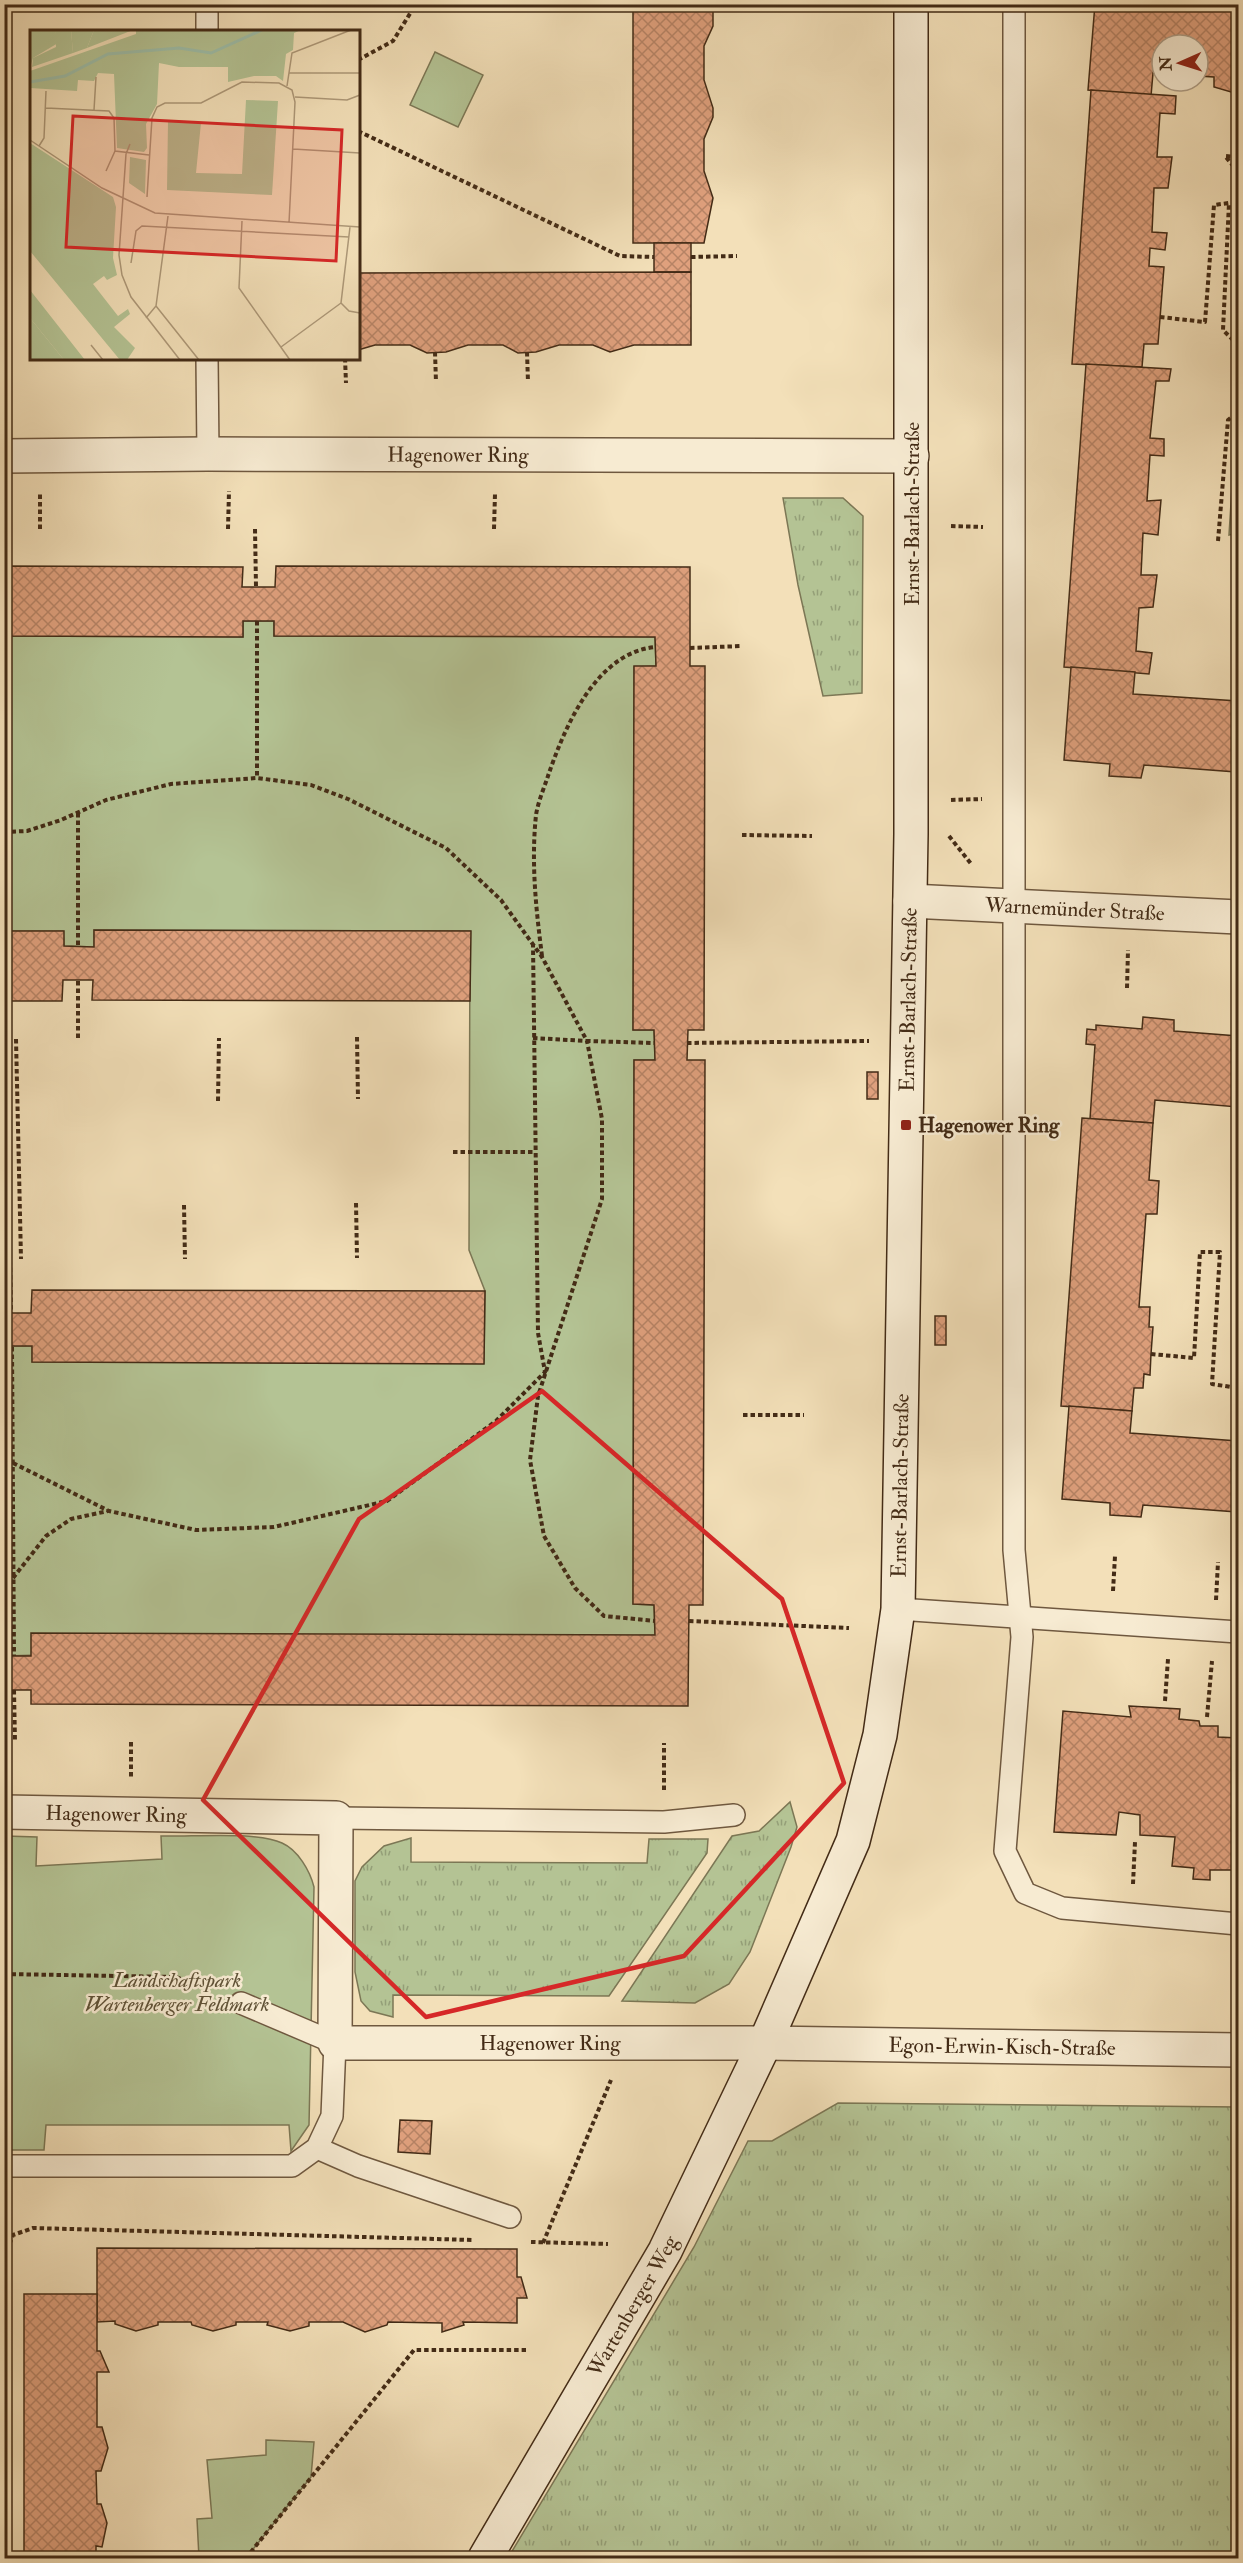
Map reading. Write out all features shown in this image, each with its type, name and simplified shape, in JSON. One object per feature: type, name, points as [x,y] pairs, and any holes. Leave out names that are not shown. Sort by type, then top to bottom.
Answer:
[{"type":"street","name":"Ernst-Barlach-Straße","points":[[765,2043],[853,1841],[880,1735],[897,1609],[910,901],[911,4]]},
{"type":"street","name":"Hagenower Ring","points":[[4,456],[208,454],[912,456]]},
{"type":"street","name":"Warnemünder Straße","points":[[910,901],[1239,917]]},
{"type":"street","name":"Hagenower Ring","points":[[4,1812],[336,1818]]},
{"type":"street","points":[[335,2043],[336,1818]]},
{"type":"street","name":"Hagenower Ring","points":[[335,2043],[765,2043]]},
{"type":"street","name":"Egon-Erwin-Kisch-Straße","points":[[765,2043],[1239,2050]]},
{"type":"street","name":"Wartenberger Weg","points":[[484,2559],[665,2251],[765,2043]]},
{"type":"lane","points":[[207,4],[207,30]]},
{"type":"lane","points":[[1014,4],[1014,1550],[1023,1637],[1005,1851],[1025,1893],[1062,1908],[1239,1924]]},
{"type":"lane","points":[[207,360],[208,454]]},
{"type":"lane","points":[[897,1609],[1239,1632]]},
{"type":"lane","name":"Hagenower Ring","points":[[336,1818],[664,1822],[734,1815]]},
{"type":"lane","points":[[4,2166],[292,2166],[317,2148],[332,2116],[335,2043],[241,2003]]},
{"type":"lane","points":[[317,2148],[358,2166],[510,2217]]},
{"type":"path","points":[[360,59],[393,41],[417,4]]},
{"type":"path","points":[[360,132],[620,256],[654,257]]},
{"type":"path","points":[[1239,157],[1225,156],[1239,172]]},
{"type":"path","points":[[1160,317],[1205,322],[1214,205],[1228,204],[1223,330],[1234,340],[1239,336]]},
{"type":"path","points":[[691,257],[737,256]]},
{"type":"path","points":[[435,352],[436,382]]},
{"type":"path","points":[[527,352],[528,382]]},
{"type":"path","points":[[345,360],[345,383]]},
{"type":"path","points":[[1218,541],[1228,420],[1239,412]]},
{"type":"path","points":[[255,529],[256,587]]},
{"type":"path","points":[[257,621],[257,778]]},
{"type":"path","points":[[690,648],[742,646]]},
{"type":"path","points":[[542,957],[533,891],[536,813],[562,734],[597,677],[639,648],[655,647]]},
{"type":"path","points":[[4,832],[27,831],[78,813],[106,800],[171,784],[257,778],[311,785],[348,799],[446,848],[501,900],[542,957],[587,1041],[602,1119],[602,1199],[538,1396],[530,1460],[544,1536],[575,1588],[604,1616],[655,1621]]},
{"type":"path","points":[[78,813],[78,946]]},
{"type":"path","points":[[742,835],[812,836]]},
{"type":"path","points":[[532,944],[538,1334],[545,1372]]},
{"type":"path","points":[[78,980],[78,1038]]},
{"type":"path","points":[[1237,1036],[1239,1027]]},
{"type":"path","points":[[357,1037],[358,1099]]},
{"type":"path","points":[[218,1101],[219,1038]]},
{"type":"path","points":[[533,1038],[654,1043]]},
{"type":"path","points":[[16,1039],[21,1259]]},
{"type":"path","points":[[687,1043],[879,1041]]},
{"type":"path","points":[[453,1152],[534,1152]]},
{"type":"path","points":[[356,1203],[357,1258]]},
{"type":"path","points":[[184,1205],[185,1259]]},
{"type":"path","points":[[1151,1354],[1194,1358],[1200,1252],[1220,1252],[1212,1384],[1231,1387],[1239,1381]]},
{"type":"path","points":[[10,1260],[11,1313]]},
{"type":"path","points":[[12,1347],[15,1656]]},
{"type":"path","points":[[13,1463],[109,1511],[196,1530],[262,1528],[387,1501],[496,1421],[545,1372]]},
{"type":"path","points":[[743,1414],[804,1415]]},
{"type":"path","points":[[13,1579],[46,1536],[71,1519],[109,1511]]},
{"type":"path","points":[[689,1621],[849,1628]]},
{"type":"path","points":[[1165,1701],[1171,1628]]},
{"type":"path","points":[[14,1690],[15,1742]]},
{"type":"path","points":[[131,1742],[131,1771]]},
{"type":"path","points":[[664,1743],[664,1822]]},
{"type":"path","points":[[1131,1914],[1135,1842]]},
{"type":"path","points":[[4,1974],[176,1977],[241,2003]]},
{"type":"path","points":[[543,2242],[613,2076]]},
{"type":"path","points":[[4,2258],[13,2235],[33,2228],[475,2241]]},
{"type":"path","points":[[523,2242],[608,2244]]},
{"type":"path","points":[[246,2559],[414,2350],[526,2350]]},
{"type":"highlighted area","points":[[542,1391],[782,1599],[844,1783],[684,1956],[426,2017],[203,1800],[359,1519]]},
{"type":"green space","points":[[435,52],[483,75],[458,127],[410,105]]},
{"type":"green space","points":[[1238,469],[1238,533],[1229,535],[1233,471]]},
{"type":"green space","points":[[783,498],[843,498],[863,516],[862,693],[823,696],[798,585]]},
{"type":"green space","points":[[243,621],[274,621],[274,636],[655,637],[656,666],[634,667],[633,1030],[654,1030],[655,1060],[634,1060],[633,1604],[654,1605],[655,1635],[5,1656],[5,1346],[32,1346],[32,1362],[484,1363],[485,1291],[469,1250],[470,931],[94,930],[94,947],[64,946],[63,931],[5,931],[5,636],[243,637]]},
{"type":"green space","points":[[790,1802],[797,1827],[791,1847],[750,1952],[729,1984],[695,2003],[622,2001],[732,1836],[759,1831]]},
{"type":"green space","name":"Landschaftspark Wartenberger Feldmark","points":[[223,1835],[271,1839],[288,1846],[298,1856],[310,1874],[314,1887],[309,2125],[291,2151],[289,2125],[46,2125],[44,2150],[5,2150],[5,1836],[37,1837],[36,1866],[162,1859],[161,1836]]},
{"type":"green space","points":[[411,1838],[411,1862],[647,1863],[649,1839],[708,1839],[707,1853],[609,1996],[393,1995],[393,2017],[370,2011],[361,2001],[355,1972],[355,1881],[362,1867],[384,1846]]},
{"type":"green space","points":[[838,2103],[1238,2107],[1238,2558],[508,2558],[694,2247],[748,2141],[772,2141]]},
{"type":"green space","points":[[266,2440],[314,2442],[311,2477],[246,2558],[199,2558],[197,2519],[212,2518],[207,2460],[266,2455]]},
{"type":"building","points":[[633,4],[711,4],[713,10],[713,26],[704,46],[704,80],[713,108],[713,117],[704,139],[704,171],[713,198],[704,243],[633,243]]},
{"type":"building","points":[[1095,4],[1238,7],[1238,94],[1214,87],[1214,77],[1210,77],[1210,33],[1150,33],[1151,96],[1088,90]]},
{"type":"building","points":[[1091,90],[1176,96],[1175,114],[1160,113],[1157,157],[1172,157],[1168,188],[1154,188],[1152,232],[1167,233],[1165,250],[1150,248],[1149,266],[1164,267],[1158,344],[1144,344],[1142,367],[1072,364]]},
{"type":"building","points":[[654,243],[691,243],[691,272],[654,272]]},
{"type":"building","points":[[691,272],[691,345],[634,345],[610,352],[593,345],[559,345],[536,352],[518,353],[503,345],[468,345],[446,352],[427,353],[410,345],[375,345],[360,349],[360,273]]},
{"type":"building","points":[[1086,364],[1171,369],[1169,381],[1156,381],[1150,438],[1164,439],[1164,456],[1150,455],[1147,501],[1161,500],[1158,535],[1143,533],[1141,575],[1157,575],[1153,607],[1139,608],[1136,651],[1152,653],[1149,674],[1064,667]]},
{"type":"building","points":[[4,566],[243,567],[242,587],[275,587],[276,566],[690,567],[690,666],[705,666],[704,1030],[688,1030],[687,1060],[705,1060],[703,1605],[689,1605],[688,1706],[31,1704],[31,1690],[4,1690],[4,1656],[31,1656],[31,1633],[655,1635],[654,1605],[633,1604],[634,1060],[655,1060],[654,1030],[633,1030],[634,666],[656,666],[655,637],[274,636],[274,621],[243,621],[243,637],[4,636]]},
{"type":"building","points":[[1071,667],[1135,672],[1133,694],[1238,701],[1238,784],[1235,784],[1236,772],[1144,765],[1141,778],[1109,776],[1110,764],[1064,760]]},
{"type":"building","points":[[94,930],[471,931],[470,1001],[92,1000],[93,980],[63,980],[62,1001],[4,1001],[4,931],[64,931],[64,946],[94,947]]},
{"type":"building","points":[[1143,1017],[1174,1020],[1174,1031],[1238,1036],[1238,1107],[1155,1100],[1153,1123],[1090,1119],[1095,1045],[1086,1044],[1087,1029],[1096,1030],[1096,1025],[1142,1029]]},
{"type":"building","points":[[867,1072],[878,1072],[878,1099],[867,1099]]},
{"type":"building","points":[[1082,1118],[1153,1123],[1149,1180],[1159,1181],[1157,1214],[1146,1214],[1139,1307],[1150,1307],[1149,1327],[1153,1327],[1150,1375],[1144,1374],[1143,1388],[1134,1388],[1132,1411],[1061,1406]]},
{"type":"building","points":[[32,1290],[485,1291],[484,1364],[32,1362],[32,1346],[4,1346],[4,1313],[31,1313]]},
{"type":"building","points":[[935,1316],[946,1316],[946,1345],[935,1345]]},
{"type":"building","points":[[1069,1406],[1132,1411],[1130,1433],[1238,1441],[1238,1524],[1236,1524],[1237,1512],[1143,1505],[1141,1517],[1110,1515],[1110,1503],[1062,1499]]},
{"type":"building","points":[[1129,1706],[1180,1709],[1179,1719],[1199,1721],[1200,1726],[1218,1726],[1218,1737],[1238,1738],[1238,1870],[1210,1870],[1210,1880],[1193,1879],[1194,1868],[1172,1866],[1175,1837],[1140,1835],[1140,1815],[1119,1812],[1116,1835],[1054,1832],[1063,1711],[1131,1717]]},
{"type":"building","points":[[400,2120],[432,2121],[430,2154],[398,2152]]},
{"type":"building","points":[[97,2248],[517,2249],[517,2277],[521,2277],[527,2298],[517,2298],[517,2323],[463,2322],[464,2325],[442,2332],[442,2323],[388,2322],[387,2325],[365,2332],[343,2322],[309,2322],[309,2326],[290,2331],[267,2325],[268,2322],[236,2322],[236,2325],[213,2331],[192,2325],[191,2322],[158,2322],[158,2325],[136,2331],[115,2324],[115,2321],[97,2322]]},
{"type":"building","points":[[24,2294],[97,2294],[97,2351],[100,2351],[109,2372],[97,2372],[97,2427],[102,2427],[108,2448],[101,2471],[96,2471],[97,2504],[101,2504],[107,2523],[102,2547],[96,2546],[96,2558],[24,2558]]},
{"type":"place","name":"Hagenower Ring","points":[[906,1125]]}]
